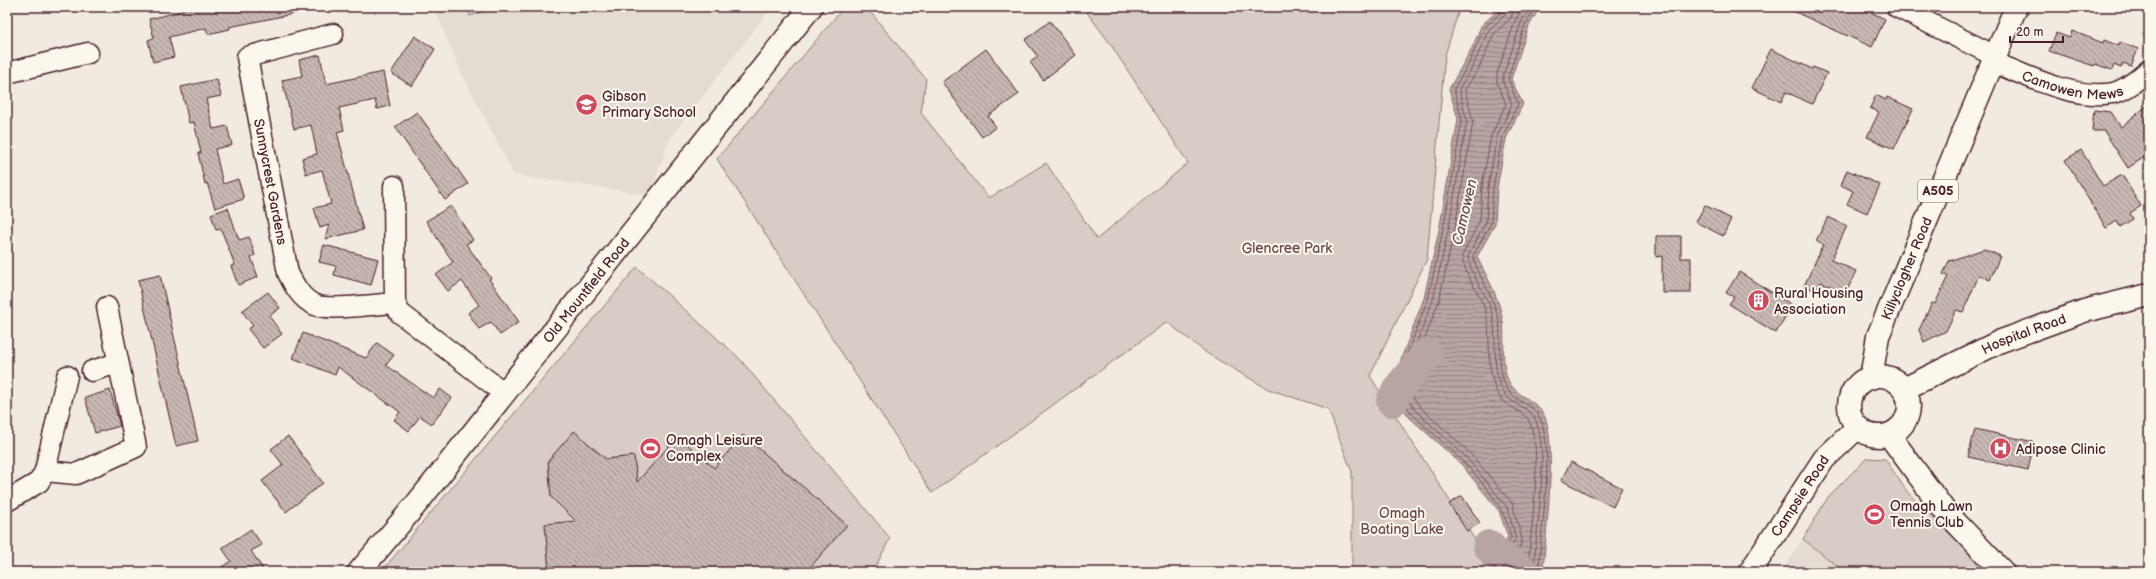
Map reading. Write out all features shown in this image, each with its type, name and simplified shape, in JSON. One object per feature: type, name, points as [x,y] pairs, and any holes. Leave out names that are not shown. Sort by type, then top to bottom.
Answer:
[{"type":"main road","name":"Old Mountfield Road","points":[[360,572],[418,502],[811,7]]},
{"type":"main road","name":"Killyclogher Road","points":[[1870,378],[1878,336],[2016,7]]},
{"type":"main road","name":"Hospital Road","points":[[1904,389],[2000,341],[2084,311],[2149,295]]},
{"type":"main road","points":[[1870,378],[1889,378],[1904,389],[1908,398],[1909,408],[1906,419],[1900,428],[1889,435],[1878,436],[1866,433],[1858,427],[1852,417],[1850,405],[1851,397],[1860,384],[1870,378]]},
{"type":"main road","name":"Campsie Road","points":[[1750,572],[1824,459],[1858,427]]},
{"type":"main road","points":[[1889,435],[1944,510],[2003,572]]},
{"type":"street","name":"Camowen Mews","points":[[1897,7],[1994,59],[2033,78],[2082,94],[2114,93],[2136,82],[2149,70]]},
{"type":"street","name":"Sunnycrest Gardens","points":[[333,34],[247,57],[288,272],[295,288],[315,306],[330,307],[395,303]]},
{"type":"street","points":[[7,73],[88,53]]},
{"type":"street","points":[[394,186],[395,303],[400,313],[504,393]]},
{"type":"street","points":[[45,471],[76,474],[136,447],[107,307]]},
{"type":"street","points":[[92,371],[118,363]]},
{"type":"street","points":[[7,501],[39,482],[45,471],[67,376]]},
{"type":"shaded area","name":"Gibson Primary School","points":[[434,7],[772,7],[670,138],[650,195],[514,175],[460,70]]},
{"type":"shaded area","points":[[1803,539],[1845,572],[1782,572]]},
{"type":"green space","points":[[467,7],[496,7],[470,16]]},
{"type":"green space","name":"Glencree Park","points":[[844,7],[866,7],[926,79],[921,113],[989,198],[1046,163],[1097,239],[1188,163],[1109,42],[1083,7],[1460,7],[1445,55],[1427,259],[1370,376],[1475,540],[1486,572],[1352,572],[1352,472],[1328,409],[1268,389],[1208,354],[1167,322],[932,493],[717,159]]},
{"type":"green space","name":"Omagh Leisure Complex","points":[[637,267],[738,357],[890,538],[873,572],[381,572]]},
{"type":"green space","name":"Omagh Lawn Tennis Club","points":[[1867,458],[1885,459],[1908,493],[1989,572],[1845,572],[1803,539],[1828,497]]},
{"type":"water","name":"Camowen","points":[[1501,7],[1540,7],[1529,26],[1511,79],[1523,104],[1506,139],[1497,188],[1495,224],[1477,257],[1493,288],[1499,305],[1504,328],[1504,364],[1508,379],[1517,391],[1539,408],[1544,415],[1548,428],[1550,446],[1550,491],[1543,572],[1494,572],[1490,560],[1508,537],[1499,511],[1460,463],[1410,418],[1398,402],[1401,359],[1424,298],[1440,225],[1458,119],[1449,89],[1473,46],[1481,26]]},
{"type":"building","points":[[182,7],[293,7],[293,14],[229,27],[230,29],[208,34],[206,28],[169,37],[174,57],[153,62],[148,40],[154,38],[149,19],[183,11]]},
{"type":"building","points":[[1784,7],[1860,7],[1885,19],[1872,47]]},
{"type":"building","points":[[1050,21],[1076,55],[1043,80],[1030,62],[1038,57],[1025,40]]},
{"type":"building","points":[[2072,31],[2103,43],[2104,40],[2119,46],[2120,42],[2138,49],[2131,66],[2123,63],[2121,68],[2114,65],[2112,70],[2095,64],[2094,66],[2049,51],[2056,33],[2070,38]]},
{"type":"building","points":[[415,36],[435,49],[412,86],[391,73]]},
{"type":"building","points":[[986,49],[1019,94],[988,116],[996,127],[982,137],[942,82]]},
{"type":"building","points":[[1771,49],[1812,69],[1813,67],[1827,73],[1812,104],[1786,92],[1781,102],[1752,88]]},
{"type":"building","points":[[320,55],[326,84],[383,72],[390,106],[377,109],[375,100],[339,108],[344,130],[337,132],[363,230],[325,239],[329,225],[320,228],[314,208],[331,204],[322,170],[306,174],[302,158],[317,154],[311,125],[294,129],[282,80],[302,76],[299,60]]},
{"type":"building","points":[[217,79],[221,96],[206,99],[213,129],[227,126],[232,145],[215,149],[223,184],[238,179],[244,199],[215,208],[207,183],[205,184],[198,153],[201,153],[194,122],[189,123],[181,87]]},
{"type":"building","points":[[1876,95],[1886,100],[1887,97],[1913,109],[1894,149],[1867,137],[1879,112],[1870,108]]},
{"type":"building","points":[[2149,104],[2149,154],[2128,168],[2104,131],[2092,131],[2094,110],[2111,112],[2121,127]]},
{"type":"building","points":[[417,112],[468,184],[445,200],[395,127]]},
{"type":"building","points":[[2081,150],[2103,186],[2122,175],[2141,206],[2130,213],[2133,219],[2120,227],[2117,221],[2106,228],[2065,160]]},
{"type":"building","points":[[1847,170],[1880,185],[1867,213],[1847,204],[1853,191],[1841,185]]},
{"type":"building","points":[[1705,205],[1731,219],[1723,236],[1696,222]]},
{"type":"building","points":[[451,206],[473,240],[466,244],[491,278],[489,279],[519,322],[500,335],[491,322],[479,329],[468,313],[479,305],[462,281],[448,291],[436,275],[453,262],[426,221]]},
{"type":"building","points":[[228,208],[239,240],[249,237],[255,255],[251,257],[258,277],[238,285],[231,266],[235,265],[221,229],[216,230],[211,214]]},
{"type":"building","points":[[1828,217],[1847,226],[1831,260],[1856,271],[1846,293],[1821,282],[1816,291],[1804,286],[1823,245],[1816,241]]},
{"type":"building","points":[[1656,236],[1681,236],[1681,258],[1691,258],[1691,293],[1662,293],[1662,256],[1656,257]]},
{"type":"building","points":[[324,245],[378,259],[371,285],[334,275],[336,266],[319,262]]},
{"type":"building","points":[[1984,249],[2000,256],[1990,280],[1979,275],[1963,312],[1956,310],[1946,331],[1924,342],[1919,330],[1932,303],[1935,304],[1948,276],[1943,274],[1949,261]]},
{"type":"building","name":"Rural Housing Association","points":[[1739,272],[1792,305],[1776,333],[1729,304],[1734,297],[1726,293]]},
{"type":"building","points":[[160,275],[198,441],[176,446],[138,280]]},
{"type":"building","points":[[268,292],[280,308],[269,316],[282,334],[263,348],[248,329],[253,326],[242,311]]},
{"type":"building","points":[[303,333],[366,358],[377,343],[394,355],[386,365],[433,398],[440,389],[452,398],[432,424],[420,416],[409,431],[394,420],[400,412],[338,367],[335,375],[293,358]]},
{"type":"building","points":[[110,390],[120,426],[95,433],[85,398]]},
{"type":"building","name":"Adipose Clinic","points":[[1975,429],[2034,442],[2028,470],[1968,457]]},
{"type":"building","name":"Omagh Leisure Complex","points":[[574,431],[606,459],[634,456],[637,482],[678,436],[714,468],[743,435],[847,525],[806,572],[549,572],[545,524],[576,521],[551,497],[548,461]]},
{"type":"building","points":[[288,436],[323,483],[286,512],[262,481],[283,465],[271,449]]},
{"type":"building","points":[[1571,462],[1622,488],[1613,507],[1561,480]]},
{"type":"building","points":[[1462,496],[1480,523],[1467,531],[1449,504]]},
{"type":"building","points":[[251,529],[262,545],[251,551],[265,572],[214,572],[231,561],[222,548]]},
{"type":"waterway","points":[[1392,401],[1399,388],[1427,354]]},
{"type":"waterway","points":[[1489,546],[1495,553],[1523,572]]},
{"type":"place","name":"Gibson Primary School","points":[[587,104]]},
{"type":"place","name":"Rural Housing Association","points":[[1758,301]]},
{"type":"place","name":"Omagh Leisure Complex","points":[[650,448]]},
{"type":"place","name":"Adipose Clinic","points":[[2001,449]]},
{"type":"place","name":"Omagh Lawn Tennis Club","points":[[1874,514]]},
{"type":"park label","name":"Omagh Boating Lake","points":[[1402,522]]}]
